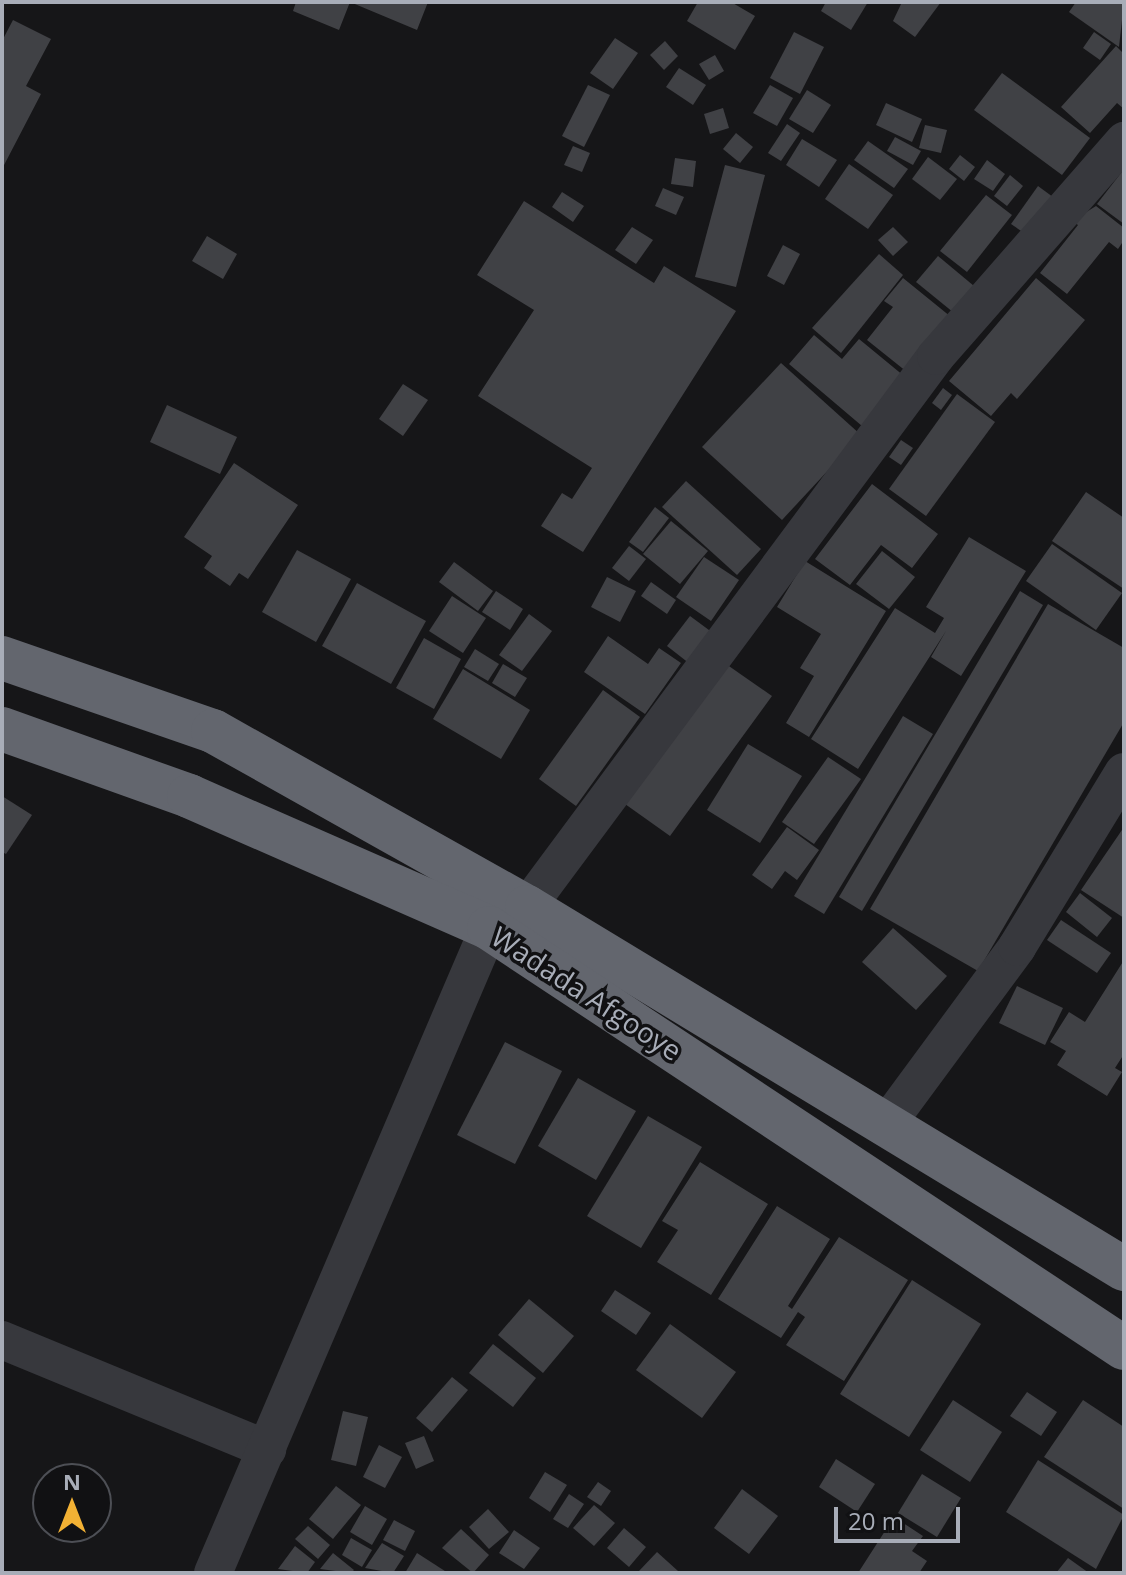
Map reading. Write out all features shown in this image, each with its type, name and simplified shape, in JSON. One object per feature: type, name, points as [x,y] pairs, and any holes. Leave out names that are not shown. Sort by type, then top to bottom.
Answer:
[{"type":"highway","name":"Wadada Afgooye","points":[[2,658],[213,731],[527,907],[1124,1269]]},
{"type":"highway","name":"Wadada Afgooye","points":[[2,729],[189,796],[489,928],[1124,1348]]},
{"type":"street","points":[[527,907],[936,356],[1124,141]]},
{"type":"street","points":[[886,1125],[1017,947],[1124,772]]},
{"type":"street","points":[[213,1573],[489,928]]},
{"type":"street","points":[[2,1340],[267,1449]]},
{"type":"building","points":[[296,2],[350,2],[339,30],[293,11]]},
{"type":"building","points":[[350,2],[428,2],[417,30]]},
{"type":"building","points":[[698,2],[731,2],[755,16],[735,50],[687,21]]},
{"type":"building","points":[[826,2],[868,2],[851,30],[821,11]]},
{"type":"building","points":[[902,2],[941,2],[915,37],[893,21]]},
{"type":"building","points":[[1076,2],[1124,2],[1119,47],[1069,12]]},
{"type":"building","points":[[13,20],[51,39],[26,86],[41,94],[2,169],[2,41]]},
{"type":"building","points":[[794,32],[824,47],[800,94],[770,78]]},
{"type":"building","points":[[1094,32],[1111,44],[1100,60],[1083,48]]},
{"type":"building","points":[[615,38],[638,53],[613,89],[590,73]]},
{"type":"building","points":[[665,41],[678,56],[664,70],[650,55]]},
{"type":"building","points":[[1116,46],[1124,54],[1124,109],[1117,103],[1090,133],[1061,107]]},
{"type":"building","points":[[715,55],[724,71],[709,80],[699,64]]},
{"type":"building","points":[[679,68],[706,85],[693,105],[666,87]]},
{"type":"building","points":[[1002,73],[1090,138],[1062,175],[974,110]]},
{"type":"building","points":[[588,85],[610,95],[584,147],[562,136]]},
{"type":"building","points":[[770,85],[793,98],[777,126],[753,113]]},
{"type":"building","points":[[807,90],[831,105],[813,133],[789,119]]},
{"type":"building","points":[[886,103],[922,119],[912,142],[876,125]]},
{"type":"building","points":[[723,108],[729,128],[710,134],[704,114]]},
{"type":"building","points":[[787,124],[800,133],[781,161],[768,153]]},
{"type":"building","points":[[925,125],[947,130],[941,153],[919,148]]},
{"type":"building","points":[[736,133],[753,147],[740,163],[723,149]]},
{"type":"building","points":[[895,137],[921,151],[913,165],[887,151]]},
{"type":"building","points":[[802,139],[837,160],[819,187],[786,165]]},
{"type":"building","points":[[868,141],[908,169],[894,188],[854,160]]},
{"type":"building","points":[[573,146],[590,153],[582,172],[564,165]]},
{"type":"building","points":[[960,155],[975,167],[964,181],[949,169]]},
{"type":"building","points":[[928,157],[957,179],[940,200],[912,179]]},
{"type":"building","points":[[675,158],[696,161],[693,187],[671,184]]},
{"type":"building","points":[[987,160],[1005,174],[993,191],[974,179]]},
{"type":"building","points":[[849,164],[893,195],[868,229],[825,199]]},
{"type":"building","points":[[725,165],[765,175],[736,287],[695,277]]},
{"type":"building","points":[[1124,169],[1124,224],[1097,204]]},
{"type":"building","points":[[1010,175],[1023,186],[1007,206],[994,196]]},
{"type":"building","points":[[1038,186],[1057,200],[1030,237],[1011,224]]},
{"type":"building","points":[[663,188],[684,197],[676,215],[655,206]]},
{"type":"building","points":[[562,192],[584,206],[573,222],[552,207]]},
{"type":"building","points":[[986,195],[1012,215],[967,272],[940,251]]},
{"type":"building","points":[[524,201],[654,283],[664,266],[736,311],[583,552],[541,526],[562,493],[572,499],[592,468],[478,396],[534,310],[477,275]]},
{"type":"building","points":[[1096,206],[1124,228],[1124,240],[1118,249],[1109,242],[1067,294],[1040,273],[1078,225],[1072,221]]},
{"type":"building","points":[[632,227],[653,240],[636,264],[615,250]]},
{"type":"building","points":[[893,227],[908,242],[893,256],[878,240]]},
{"type":"building","points":[[207,236],[237,254],[223,279],[192,261]]},
{"type":"building","points":[[783,245],[800,254],[784,285],[767,276]]},
{"type":"building","points":[[879,254],[903,275],[841,353],[812,328]]},
{"type":"building","points":[[938,256],[980,291],[959,317],[916,282]]},
{"type":"building","points":[[903,278],[956,321],[912,376],[867,340],[893,307],[884,301]]},
{"type":"building","points":[[1036,278],[1085,320],[1017,399],[1011,393],[991,416],[949,381]]},
{"type":"building","points":[[814,335],[842,359],[859,339],[904,376],[862,426],[789,364]]},
{"type":"building","points":[[781,363],[861,435],[782,520],[702,447]]},
{"type":"building","points":[[403,384],[428,400],[403,436],[379,419]]},
{"type":"building","points":[[943,388],[952,395],[941,410],[932,403]]},
{"type":"building","points":[[957,394],[995,422],[926,516],[889,489]]},
{"type":"building","points":[[167,405],[237,437],[220,474],[150,442]]},
{"type":"building","points":[[901,440],[913,448],[901,465],[889,457]]},
{"type":"building","points":[[234,463],[298,505],[248,579],[239,573],[230,586],[204,568],[212,556],[184,537]]},
{"type":"building","points":[[686,481],[761,549],[737,575],[662,507]]},
{"type":"building","points":[[872,484],[938,534],[912,568],[881,545],[850,585],[815,559]]},
{"type":"building","points":[[1086,492],[1124,518],[1124,589],[1052,541]]},
{"type":"building","points":[[655,507],[669,518],[643,552],[629,542]]},
{"type":"building","points":[[671,521],[708,551],[680,584],[643,554]]},
{"type":"building","points":[[969,537],[1026,571],[961,676],[931,657],[946,631],[858,769],[811,739],[895,608],[935,633],[944,618],[926,607]]},
{"type":"building","points":[[1052,544],[1122,593],[1096,630],[1026,581]]},
{"type":"building","points":[[629,546],[646,559],[629,581],[612,568]]},
{"type":"building","points":[[297,550],[351,579],[316,642],[262,612]]},
{"type":"building","points":[[882,551],[915,577],[889,609],[856,584]]},
{"type":"building","points":[[704,557],[739,580],[711,621],[676,597]]},
{"type":"building","points":[[805,561],[886,611],[809,737],[786,723],[814,676],[800,668],[821,634],[777,607]]},
{"type":"building","points":[[454,562],[493,591],[478,611],[439,582]]},
{"type":"building","points":[[607,577],[636,591],[620,622],[591,607]]},
{"type":"building","points":[[651,582],[676,600],[667,614],[641,596]]},
{"type":"building","points":[[357,583],[426,621],[391,684],[322,646]]},
{"type":"building","points":[[496,591],[523,609],[510,630],[482,612]]},
{"type":"building","points":[[1020,591],[1043,605],[862,911],[839,897]]},
{"type":"building","points":[[452,596],[486,618],[463,653],[429,631]]},
{"type":"building","points":[[1048,604],[1124,648],[1124,722],[978,971],[870,909]]},
{"type":"building","points":[[529,614],[552,631],[522,671],[499,655]]},
{"type":"building","points":[[690,616],[713,633],[690,664],[667,646]]},
{"type":"building","points":[[608,636],[648,664],[659,648],[681,663],[645,714],[584,672]]},
{"type":"building","points":[[424,638],[461,659],[434,709],[396,688]]},
{"type":"building","points":[[475,649],[499,664],[488,681],[464,667]]},
{"type":"building","points":[[503,664],[527,678],[515,697],[492,683]]},
{"type":"building","points":[[726,664],[772,696],[670,836],[625,804]]},
{"type":"building","points":[[463,669],[530,710],[501,759],[433,719]]},
{"type":"building","points":[[603,690],[640,717],[576,806],[539,779]]},
{"type":"building","points":[[903,716],[933,734],[824,914],[794,896]]},
{"type":"building","points":[[748,744],[802,776],[760,843],[707,810]]},
{"type":"building","points":[[828,757],[861,779],[814,844],[782,822]]},
{"type":"building","points":[[2,796],[32,815],[6,854],[2,852]]},
{"type":"building","points":[[787,827],[819,850],[797,880],[785,871],[772,889],[752,875]]},
{"type":"building","points":[[1124,827],[1124,918],[1081,890]]},
{"type":"building","points":[[1080,893],[1112,918],[1097,937],[1066,912]]},
{"type":"building","points":[[1061,920],[1111,953],[1097,973],[1047,940]]},
{"type":"building","points":[[893,928],[947,976],[916,1010],[862,962]]},
{"type":"building","points":[[1124,960],[1124,1054],[1115,1068],[1122,1072],[1107,1096],[1057,1065],[1066,1051],[1050,1042],[1069,1012],[1085,1022]]},
{"type":"building","points":[[1017,986],[1063,1008],[1045,1045],[999,1023]]},
{"type":"building","points":[[505,1042],[562,1071],[515,1164],[457,1135]]},
{"type":"building","points":[[578,1078],[636,1111],[596,1180],[538,1146]]},
{"type":"building","points":[[648,1116],[702,1147],[641,1248],[587,1216]]},
{"type":"building","points":[[700,1162],[768,1204],[711,1295],[657,1262],[678,1230],[662,1221]]},
{"type":"building","points":[[777,1206],[830,1239],[788,1306],[792,1309],[839,1237],[908,1280],[844,1381],[786,1345],[805,1317],[798,1312],[781,1338],[718,1299]]},
{"type":"building","points":[[912,1280],[981,1324],[909,1437],[840,1394]]},
{"type":"building","points":[[615,1290],[651,1313],[636,1335],[601,1311]]},
{"type":"building","points":[[529,1299],[574,1336],[543,1373],[498,1335]]},
{"type":"building","points":[[670,1324],[736,1372],[702,1418],[636,1370]]},
{"type":"building","points":[[493,1344],[536,1378],[513,1407],[469,1373]]},
{"type":"building","points":[[452,1377],[468,1390],[432,1432],[416,1418]]},
{"type":"building","points":[[1027,1392],[1057,1412],[1041,1436],[1010,1416]]},
{"type":"building","points":[[953,1400],[1002,1432],[970,1482],[920,1450]]},
{"type":"building","points":[[1083,1400],[1124,1427],[1124,1509],[1044,1457]]},
{"type":"building","points":[[343,1411],[368,1417],[356,1466],[331,1460]]},
{"type":"building","points":[[424,1436],[434,1461],[416,1469],[405,1443]]},
{"type":"building","points":[[379,1445],[402,1457],[385,1488],[363,1477]]},
{"type":"building","points":[[836,1459],[875,1484],[857,1512],[819,1487]]},
{"type":"building","points":[[1038,1460],[1124,1515],[1096,1569],[1006,1512]]},
{"type":"building","points":[[545,1472],[567,1485],[550,1512],[529,1498]]},
{"type":"building","points":[[922,1474],[961,1498],[937,1537],[898,1513]]},
{"type":"building","points":[[598,1482],[611,1491],[601,1506],[587,1497]]},
{"type":"building","points":[[336,1486],[361,1505],[333,1539],[309,1519]]},
{"type":"building","points":[[742,1489],[778,1516],[749,1554],[714,1528]]},
{"type":"building","points":[[569,1494],[584,1504],[568,1528],[553,1519]]},
{"type":"building","points":[[594,1505],[615,1523],[594,1546],[573,1528]]},
{"type":"building","points":[[365,1506],[387,1519],[372,1545],[350,1532]]},
{"type":"building","points":[[488,1509],[509,1532],[489,1549],[469,1527]]},
{"type":"building","points":[[894,1517],[923,1536],[912,1551],[927,1561],[919,1573],[858,1573]]},
{"type":"building","points":[[394,1520],[415,1531],[405,1551],[383,1540]]},
{"type":"building","points":[[308,1526],[330,1545],[318,1559],[295,1539]]},
{"type":"building","points":[[624,1528],[646,1547],[629,1567],[607,1548]]},
{"type":"building","points":[[461,1529],[489,1555],[473,1573],[442,1548]]},
{"type":"building","points":[[514,1530],[540,1548],[524,1569],[499,1553]]},
{"type":"building","points":[[351,1538],[372,1550],[362,1567],[342,1555]]},
{"type":"building","points":[[382,1543],[404,1556],[393,1573],[365,1568]]},
{"type":"building","points":[[295,1546],[315,1562],[307,1573],[278,1569]]},
{"type":"building","points":[[657,1552],[678,1571],[676,1573],[639,1571]]},
{"type":"building","points":[[333,1553],[354,1570],[351,1573],[320,1569]]},
{"type":"building","points":[[417,1553],[448,1573],[405,1573]]},
{"type":"building","points":[[1068,1558],[1089,1573],[1056,1573]]}]
